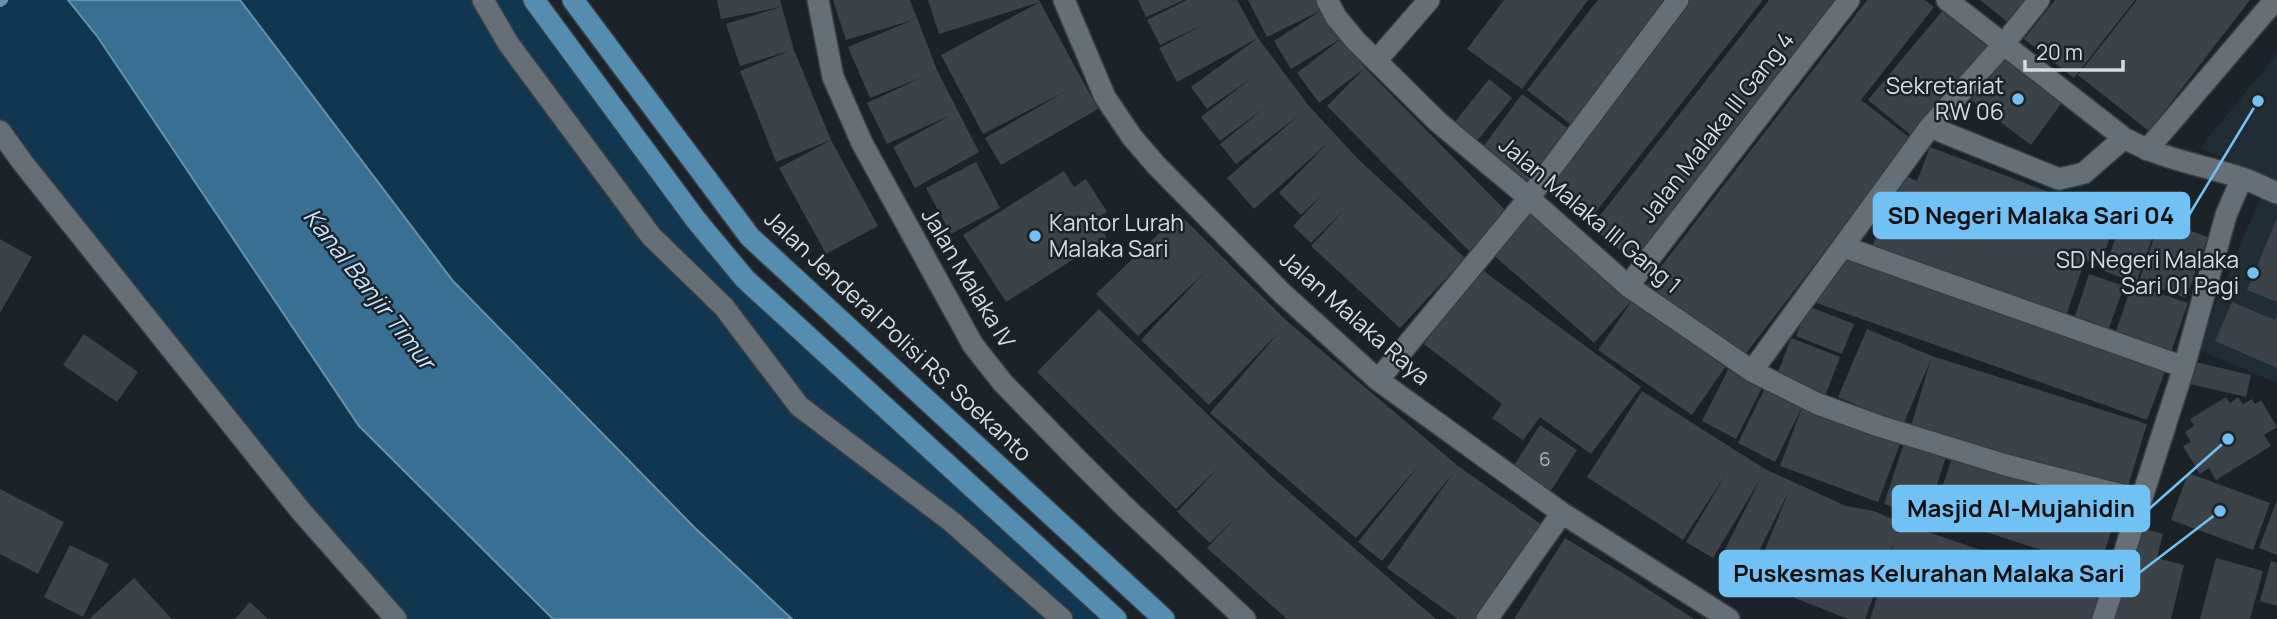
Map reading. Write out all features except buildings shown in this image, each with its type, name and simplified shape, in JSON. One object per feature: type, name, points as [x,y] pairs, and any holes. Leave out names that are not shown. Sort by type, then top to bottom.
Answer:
[{"type":"main road","points":[[534,0],[689,210],[745,279],[1116,619]]},
{"type":"main road","name":"Jalan Jenderal Polisi RS. Soekanto","points":[[573,0],[750,237],[1164,619]]},
{"type":"street","points":[[483,0],[508,43],[651,236],[724,307],[799,406],[952,523],[1062,619]]},
{"type":"street","name":"Jalan Malaka IV","points":[[818,0],[833,77],[862,143],[973,345],[1003,383],[1096,478],[1245,619]]},
{"type":"street","name":"Jalan Malaka Raya","points":[[1064,0],[1105,97],[1132,137],[1156,165],[1282,293],[1378,380],[1562,513],[1729,619]]},
{"type":"street","name":"Jalan Malaka III Gang 1","points":[[1327,0],[1336,17],[1376,61],[1438,122],[1628,286],[1752,372],[1818,404],[1879,426],[2141,500]]},
{"type":"street","points":[[1376,61],[1429,0]]},
{"type":"street","points":[[1378,380],[1529,198],[1678,0]]},
{"type":"street","name":"Jalan Malaka III Gang 4","points":[[1628,286],[1849,0]]},
{"type":"street","points":[[1947,0],[2124,138],[2172,160],[2242,178],[2277,193]]},
{"type":"street","points":[[1752,372],[1930,127],[2039,0]]},
{"type":"street","points":[[2147,150],[2274,0]]},
{"type":"street","points":[[1930,127],[2059,179],[2084,173],[2124,138]]},
{"type":"street","points":[[0,131],[300,510],[396,619]]},
{"type":"street","points":[[2103,619],[2183,367],[2226,215],[2242,178]]},
{"type":"street","points":[[1844,247],[2183,367]]},
{"type":"street","points":[[1487,619],[1562,513]]},
{"type":"shaded area","points":[[0,0],[534,0],[696,220],[1116,619],[396,619],[0,131]]},
{"type":"shaded area","points":[[2277,54],[2277,182],[2200,148]]},
{"type":"shaded area","name":"SD Negeri Malaka Sari 01 Pagi","points":[[2263,191],[2277,197],[2277,383],[2197,349]]},
{"type":"water","name":"Kanal Banjir Timur","points":[[68,0],[240,0],[453,281],[695,528],[792,619],[553,619],[359,426],[97,36]]},
{"type":"place","name":"Sekretariat RW 06","points":[[2018,99]]},
{"type":"place","name":"SD Negeri Malaka Sari 04","points":[[2258,101]]},
{"type":"place","name":"Kantor Lurah Malaka Sari","points":[[1035,236]]},
{"type":"place","name":"SD Negeri Malaka Sari 01 Pagi","points":[[2253,273]]},
{"type":"place","name":"Masjid Al-Mujahidin","points":[[2228,439]]},
{"type":"place","name":"Puskesmas Kelurahan Malaka Sari","points":[[2220,511]]}]
